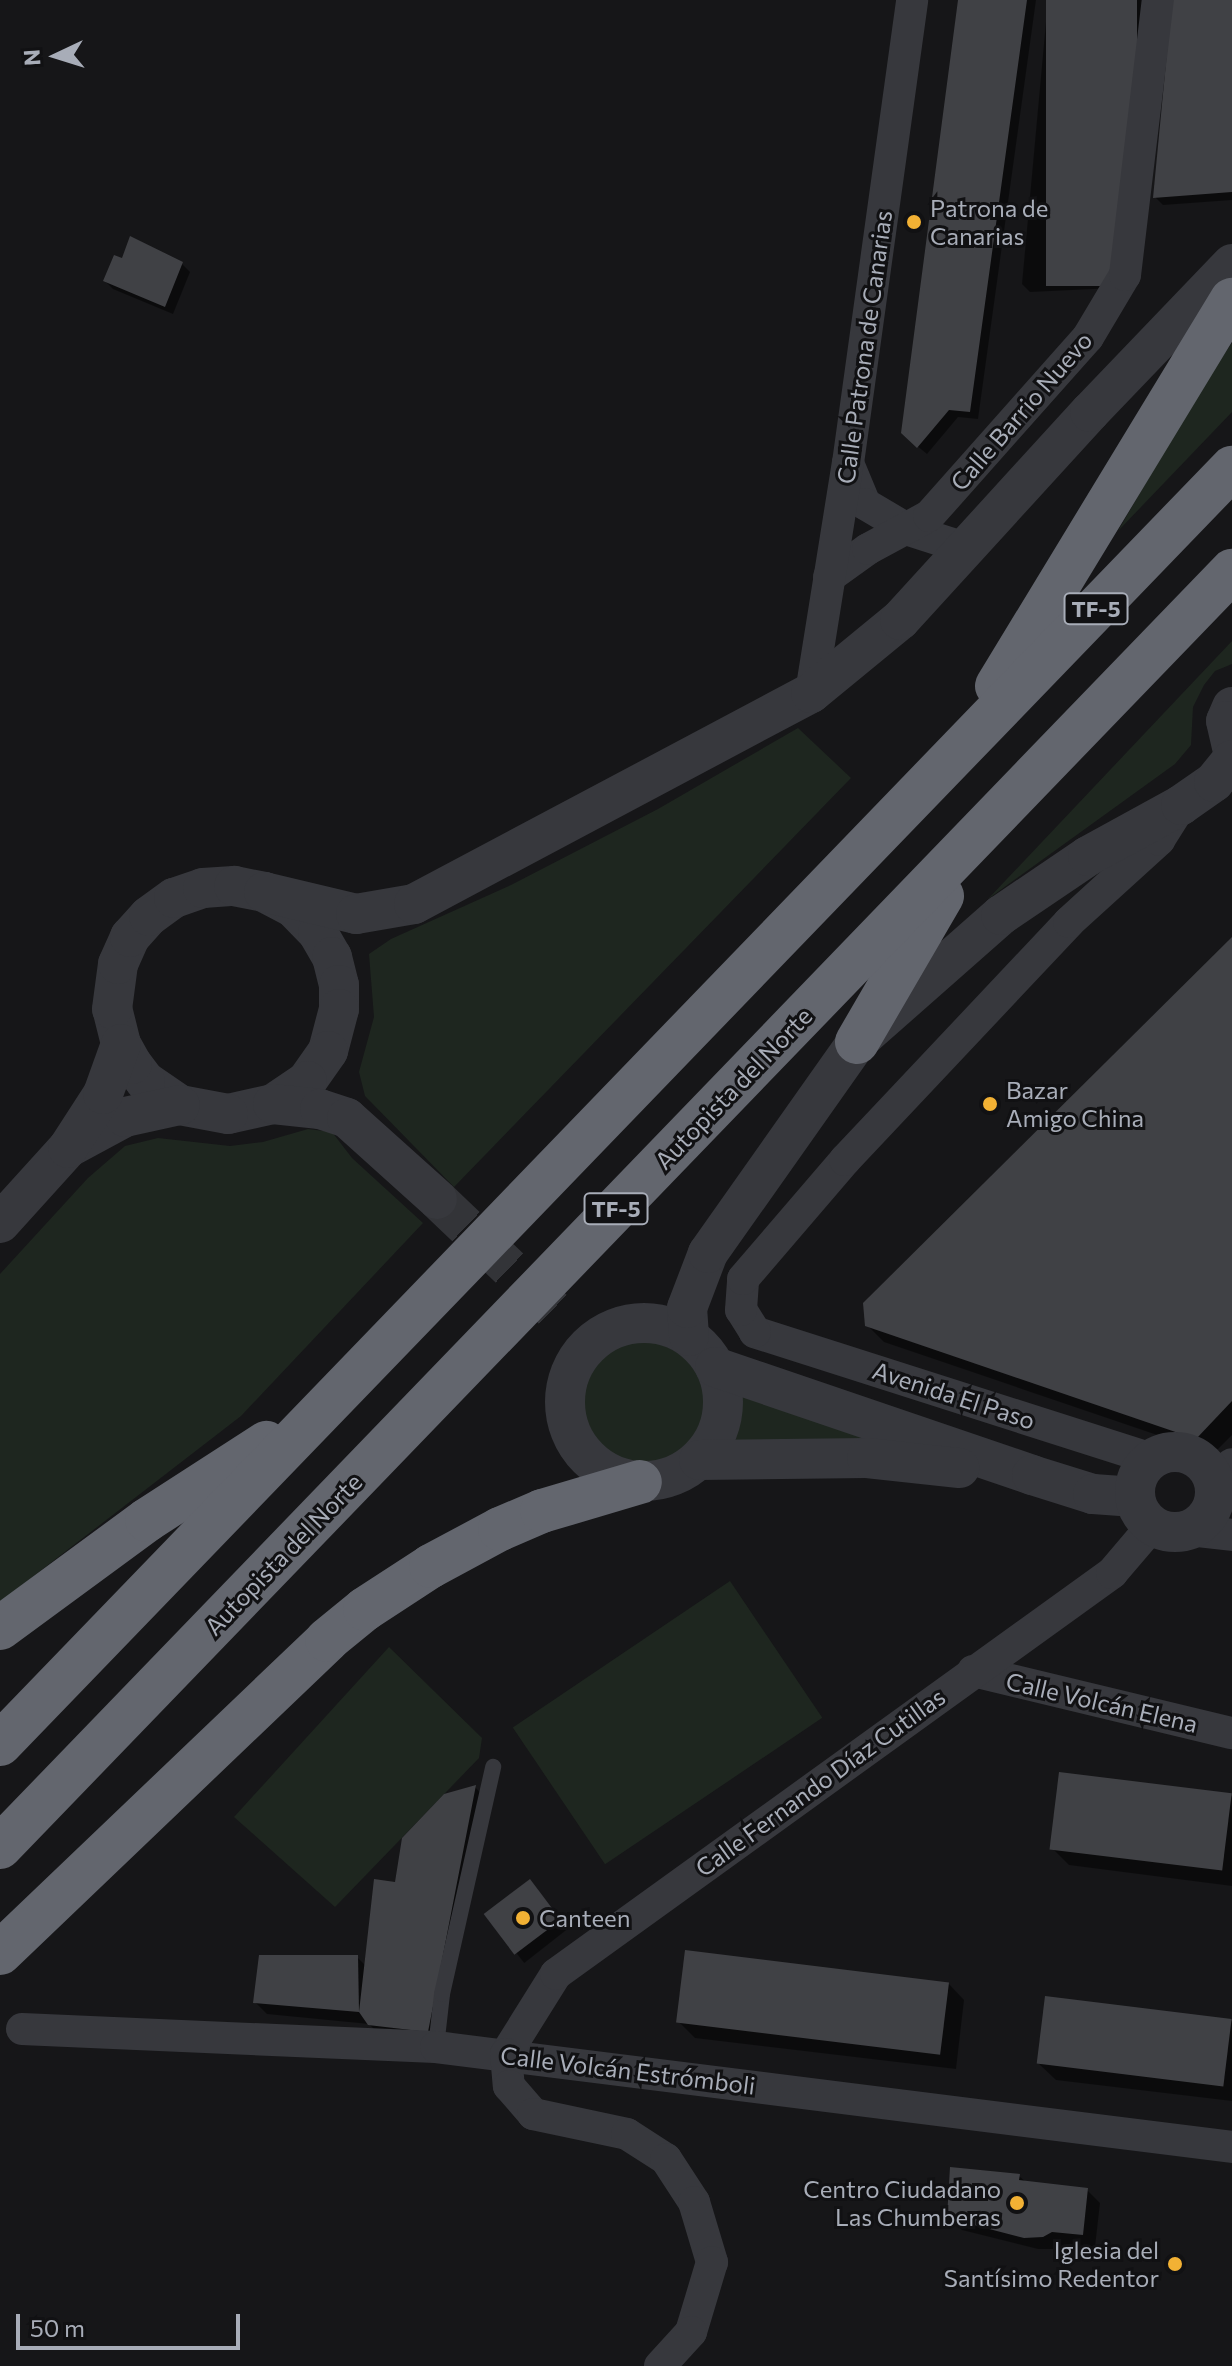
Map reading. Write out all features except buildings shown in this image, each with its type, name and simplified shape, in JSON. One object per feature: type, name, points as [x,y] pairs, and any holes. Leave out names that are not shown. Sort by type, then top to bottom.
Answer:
[{"type":"highway","points":[[960,750],[1232,300]]},
{"type":"highway","name":"TF-5","points":[[0,1744],[1232,468]]},
{"type":"highway","name":"Autopista del Norte","points":[[0,1847],[1232,571]]},
{"type":"highway","points":[[857,1042],[976,836]]},
{"type":"highway","points":[[0,1628],[147,1520],[326,1406]]},
{"type":"highway","points":[[0,1953],[327,1640],[365,1609],[431,1566],[500,1529],[542,1511],[640,1482]]},
{"type":"street","name":"Calle Patrona de Canarias","points":[[811,693],[848,463],[912,0]]},
{"type":"street","name":"Calle Barrio Nuevo","points":[[829,577],[868,549],[909,530],[929,516],[1088,337],[1125,275],[1158,0]]},
{"type":"street","points":[[180,1105],[145,1081],[121,1044],[112,1009],[118,964],[130,937],[149,916],[174,898],[203,888],[234,886],[356,914],[414,904],[811,693],[900,620],[1090,412],[1232,264]]},
{"type":"street","points":[[848,463],[865,504],[909,530],[968,549]]},
{"type":"street","points":[[1232,707],[1226,721],[1232,748]]},
{"type":"street","points":[[689,1336],[687,1308],[708,1253],[857,1042],[1001,915],[1088,856],[1181,805],[1214,782],[1232,760]]},
{"type":"street","name":"Avenida El Paso","points":[[1152,1459],[755,1332],[741,1310],[743,1279],[845,1160],[1069,922],[1159,840],[1181,805]]},
{"type":"street","points":[[264,892],[294,908],[318,933],[332,957],[339,1009],[328,1051],[307,1081],[273,1104]]},
{"type":"street","points":[[0,1223],[68,1148],[103,1094],[121,1044]]},
{"type":"street","points":[[328,1051],[335,1089],[347,1118]]},
{"type":"street","points":[[68,1148],[125,1117],[180,1105],[228,1114],[273,1104],[320,1109],[347,1118],[437,1199]]},
{"type":"street","points":[[646,1322],[669,1326],[689,1336],[715,1367],[722,1391],[722,1416],[714,1440],[699,1460],[672,1476],[640,1482],[615,1476],[592,1464],[576,1444],[566,1420],[564,1394],[571,1369],[574,1334],[603,1333],[624,1325],[646,1322]]},
{"type":"street","name":"Avenida El Paso","points":[[715,1367],[1158,1518],[1232,1535]]},
{"type":"street","points":[[1163,1453],[1187,1454],[1199,1459],[1223,1478],[1208,1515],[1158,1518],[1138,1476],[1152,1459],[1163,1453]]},
{"type":"street","name":"Avenida El Paso","points":[[699,1460],[867,1458],[1032,1475]]},
{"type":"street","name":"Calle Fernando Díaz Cutillas","points":[[506,2054],[556,1974],[1112,1573],[1158,1518]]},
{"type":"street","name":"Calle Volcán Elena","points":[[973,1671],[1232,1733]]},
{"type":"street","name":"Calle Volcán Estrómboli","points":[[22,2029],[436,2047],[1232,2147]]},
{"type":"street","points":[[506,2054],[509,2086],[533,2114],[627,2134],[666,2159],[694,2202],[712,2262],[691,2332],[660,2366]]},
{"type":"lane","points":[[436,2047],[442,1994],[493,1767]]},
{"type":"shaded area","points":[[1232,343],[1232,412],[1118,531],[1201,387]]},
{"type":"shaded area","points":[[1232,641],[1232,664],[1215,671],[1204,685],[1193,707],[1191,745],[1175,764],[988,899]]},
{"type":"shaded area","points":[[798,728],[851,778],[454,1187],[365,1096],[359,1072],[374,1017],[369,954],[391,939],[511,885],[658,809]]},
{"type":"shaded area","points":[[308,1129],[332,1132],[352,1158],[423,1223],[241,1416],[0,1602],[0,1274],[88,1178],[125,1146],[158,1138],[230,1146],[263,1142]]},
{"type":"shaded area","points":[[643,1342],[666,1347],[686,1360],[699,1380],[704,1403],[699,1426],[686,1446],[666,1459],[643,1464],[620,1459],[600,1446],[587,1426],[582,1403],[587,1380],[600,1360],[620,1347]]},
{"type":"shaded area","points":[[741,1393],[864,1429],[867,1440],[736,1442],[733,1434]]},
{"type":"shaded area","points":[[730,1581],[822,1718],[605,1864],[513,1728]]},
{"type":"shaded area","points":[[389,1647],[482,1738],[479,1758],[335,1907],[234,1817]]},
{"type":"tunnel","points":[[437,1199],[564,1320]]},
{"type":"place","name":"Patrona de Canarias","points":[[914,222]]},
{"type":"place","name":"Bazar Amigo China","points":[[990,1104]]},
{"type":"place","name":"Canteen","points":[[523,1918]]},
{"type":"place","name":"Centro Ciudadano Las Chumberas","points":[[1017,2203]]},
{"type":"place","name":"Iglesia del Santísimo Redentor","points":[[1175,2264]]}]
